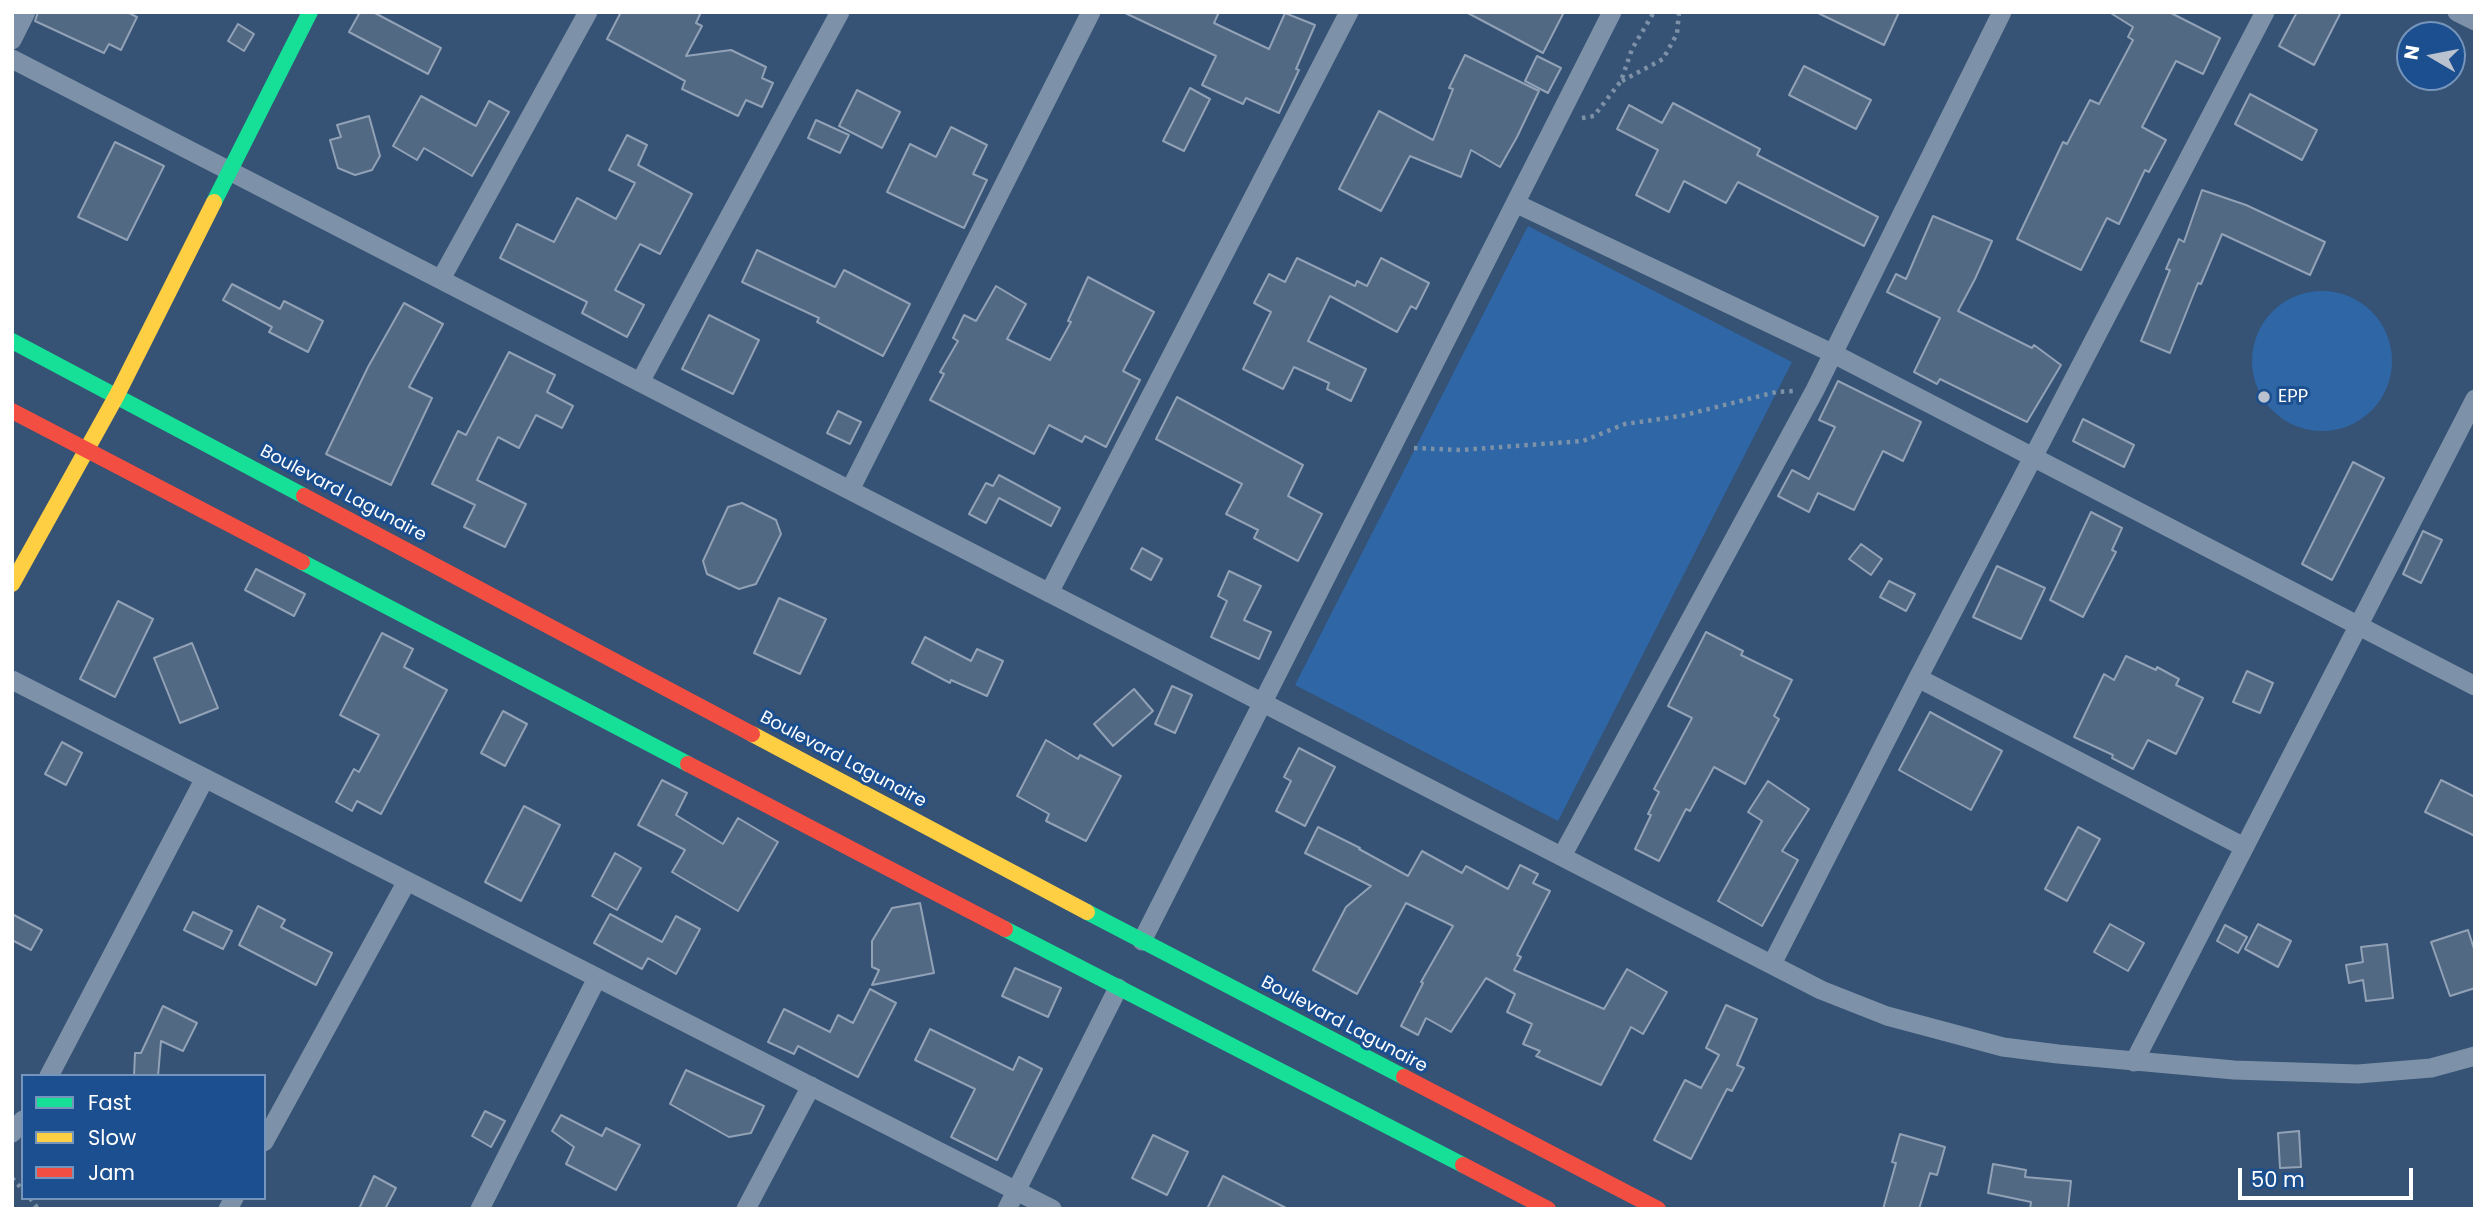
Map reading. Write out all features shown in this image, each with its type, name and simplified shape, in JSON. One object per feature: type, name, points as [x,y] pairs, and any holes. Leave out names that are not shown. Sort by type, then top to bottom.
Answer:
[{"type":"main road","points":[[12,584],[117,395],[310,12]]},
{"type":"main road","name":"Boulevard Lagunaire","points":[[12,341],[1142,942],[1658,1209]]},
{"type":"main road","points":[[12,411],[1118,988],[1548,1209]]},
{"type":"street","points":[[12,40],[26,12]]},
{"type":"street","points":[[441,279],[588,12]]},
{"type":"street","points":[[640,382],[840,12]]},
{"type":"street","points":[[849,490],[1091,12]]},
{"type":"street","points":[[1049,593],[1349,12]]},
{"type":"street","points":[[1142,942],[1612,12]]},
{"type":"street","points":[[1562,856],[1815,390],[2002,12]]},
{"type":"street","points":[[1772,964],[1917,678],[2265,12]]},
{"type":"street","points":[[2458,12],[2475,21]]},
{"type":"street","points":[[12,59],[1772,964],[1821,989],[1887,1016],[2003,1046],[2134,1062],[2234,1070],[2358,1074],[2431,1068],[2475,1056]]},
{"type":"street","points":[[1517,204],[1832,353],[2475,686]]},
{"type":"street","points":[[2134,1062],[2475,399]]},
{"type":"street","points":[[1917,678],[2244,847]]},
{"type":"street","points":[[12,680],[1052,1209]]},
{"type":"street","points":[[50,1074],[205,778]]},
{"type":"street","points":[[266,1138],[407,881]]},
{"type":"street","points":[[480,1209],[597,978]]},
{"type":"street","points":[[1007,1209],[1118,988]]},
{"type":"street","points":[[746,1209],[811,1086]]},
{"type":"path","points":[[1554,124],[1594,116],[1621,81],[1632,50],[1654,12]]},
{"type":"path","points":[[1621,81],[1663,59],[1677,34],[1679,12]]},
{"type":"path","points":[[1393,447],[1460,450],[1583,441],[1625,424],[1681,416],[1776,392],[1815,390]]},
{"type":"shaded area","points":[[1528,226],[1792,362],[1558,821],[1295,685]]},
{"type":"shaded area","points":[[2322,291],[2349,296],[2372,311],[2387,334],[2392,361],[2387,388],[2372,411],[2349,426],[2322,431],[2295,426],[2272,411],[2257,388],[2252,361],[2257,334],[2272,311],[2295,296]]},
{"type":"building","points":[[38,12],[127,12],[137,17],[121,50],[109,44],[104,53],[35,21]]},
{"type":"building","points":[[360,12],[373,12],[441,48],[428,74],[349,32]]},
{"type":"building","points":[[621,12],[701,12],[696,23],[702,26],[686,56],[731,50],[766,67],[762,78],[773,83],[762,107],[746,100],[738,116],[682,89],[685,81],[607,39]]},
{"type":"building","points":[[1123,12],[1219,12],[1214,23],[1269,49],[1285,13],[1315,25],[1296,69],[1299,70],[1279,113],[1246,98],[1243,104],[1202,85],[1216,56]]},
{"type":"building","points":[[1466,12],[1564,12],[1543,53]]},
{"type":"building","points":[[1816,12],[1899,12],[1884,45]]},
{"type":"building","points":[[2109,12],[2169,12],[2220,38],[2203,74],[2176,61],[2142,127],[2166,140],[2149,172],[2145,170],[2119,224],[2107,218],[2081,270],[2017,239],[2063,142],[2067,144],[2090,100],[2099,104],[2133,40],[2128,37],[2133,27]]},
{"type":"building","points":[[2297,12],[2341,12],[2314,65],[2279,46]]},
{"type":"building","points":[[238,24],[254,34],[244,51],[228,41]]},
{"type":"building","points":[[1465,55],[1539,91],[1500,167],[1471,150],[1461,177],[1410,156],[1381,211],[1339,189],[1379,111],[1433,140],[1453,89],[1449,88]]},
{"type":"building","points":[[1537,56],[1561,68],[1548,93],[1525,81]]},
{"type":"building","points":[[1804,66],[1871,100],[1856,129],[1789,95]]},
{"type":"building","points":[[1190,88],[1210,99],[1184,151],[1163,141]]},
{"type":"building","points":[[857,90],[900,112],[882,148],[839,126]]},
{"type":"building","points":[[2250,94],[2317,130],[2302,160],[2235,124]]},
{"type":"building","points":[[421,96],[476,126],[489,101],[509,112],[472,176],[424,148],[417,160],[393,146]]},
{"type":"building","points":[[1673,103],[1760,149],[1757,155],[1878,217],[1864,246],[1738,182],[1726,203],[1684,181],[1669,212],[1636,195],[1658,150],[1617,129],[1629,105],[1662,123]]},
{"type":"building","points":[[369,116],[380,156],[372,170],[355,175],[338,168],[330,140],[341,137],[337,125]]},
{"type":"building","points":[[816,120],[849,135],[840,153],[808,138]]},
{"type":"building","points":[[951,127],[987,145],[973,174],[987,180],[964,228],[887,192],[910,144],[936,157]]},
{"type":"building","points":[[627,135],[647,145],[638,165],[692,194],[660,254],[640,244],[615,290],[644,305],[627,337],[582,313],[587,302],[500,258],[517,224],[554,242],[577,198],[616,219],[635,183],[609,170]]},
{"type":"building","points":[[115,142],[164,166],[127,240],[78,217]]},
{"type":"building","points":[[2202,190],[2246,205],[2325,242],[2310,275],[2222,234],[2201,284],[2198,283],[2170,353],[2141,341],[2170,270],[2166,269],[2179,239],[2184,242]]},
{"type":"building","points":[[1933,216],[1992,241],[1958,311],[2032,348],[2034,345],[2061,365],[2027,422],[1940,379],[1937,384],[1914,372],[1940,318],[1887,292],[1896,274],[1906,279]]},
{"type":"building","points":[[757,250],[835,287],[844,270],[910,304],[883,356],[817,322],[819,318],[742,282]]},
{"type":"building","points":[[1297,258],[1355,286],[1357,281],[1367,286],[1381,258],[1429,283],[1416,309],[1411,306],[1397,332],[1330,296],[1308,341],[1366,369],[1351,401],[1327,389],[1329,383],[1294,367],[1283,389],[1243,369],[1271,312],[1254,303],[1269,274],[1285,282]]},
{"type":"building","points":[[1088,277],[1154,312],[1123,371],[1140,380],[1106,447],[1085,436],[1082,442],[1049,425],[1034,454],[930,400],[944,374],[940,372],[958,341],[953,338],[964,315],[976,321],[996,286],[1026,304],[1007,339],[1050,360],[1071,322],[1068,321]]},
{"type":"building","points":[[232,284],[280,309],[284,301],[323,321],[308,352],[269,332],[272,327],[223,300]]},
{"type":"building","points":[[404,303],[443,324],[409,387],[432,398],[391,485],[326,454],[368,367]]},
{"type":"building","points":[[709,315],[759,340],[733,394],[682,369]]},
{"type":"building","points":[[509,352],[555,375],[547,392],[573,406],[562,428],[536,415],[519,448],[498,437],[477,480],[526,504],[505,547],[464,527],[475,505],[432,484],[458,431],[466,435]]},
{"type":"building","points":[[1838,381],[1921,422],[1903,461],[1883,451],[1854,510],[1818,493],[1809,512],[1778,496],[1792,470],[1809,479],[1835,427],[1819,420]]},
{"type":"building","points":[[1177,397],[1303,465],[1288,496],[1322,514],[1298,561],[1254,538],[1258,530],[1226,514],[1242,484],[1156,439]]},
{"type":"building","points":[[838,411],[861,422],[850,444],[827,433]]},
{"type":"building","points":[[2083,419],[2134,445],[2124,467],[2073,441]]},
{"type":"building","points":[[2353,462],[2384,478],[2332,580],[2302,564]]},
{"type":"building","points":[[999,475],[1060,508],[1051,526],[999,498],[986,523],[969,514],[986,483],[993,486]]},
{"type":"building","points":[[742,503],[776,520],[781,534],[756,584],[739,589],[707,574],[703,561],[728,507]]},
{"type":"building","points":[[2091,512],[2122,528],[2112,550],[2116,552],[2083,617],[2050,600]]},
{"type":"building","points":[[2423,531],[2442,540],[2421,583],[2403,574]]},
{"type":"building","points":[[1861,544],[1882,559],[1871,575],[1849,559]]},
{"type":"building","points":[[1142,548],[1162,559],[1151,580],[1131,569]]},
{"type":"building","points":[[1997,566],[2045,588],[2021,639],[1973,617]]},
{"type":"building","points":[[256,569],[305,594],[294,616],[245,590]]},
{"type":"building","points":[[1229,571],[1261,586],[1244,620],[1271,632],[1259,659],[1211,637],[1227,601],[1218,596]]},
{"type":"building","points":[[1889,581],[1915,594],[1906,611],[1880,597]]},
{"type":"building","points":[[779,598],[826,619],[800,674],[754,653]]},
{"type":"building","points":[[118,601],[153,619],[115,697],[80,679]]},
{"type":"building","points":[[1706,632],[1743,651],[1741,655],[1792,680],[1774,716],[1779,719],[1745,784],[1714,767],[1690,811],[1686,809],[1659,861],[1635,849],[1659,792],[1654,789],[1692,718],[1668,706]]},
{"type":"building","points":[[382,633],[413,649],[404,667],[447,690],[381,814],[357,801],[352,811],[336,802],[354,769],[359,772],[379,735],[340,715]]},
{"type":"building","points":[[925,637],[971,661],[977,649],[1003,661],[987,696],[951,680],[950,683],[912,663]]},
{"type":"building","points":[[192,643],[218,708],[180,723],[154,658]]},
{"type":"building","points":[[2126,656],[2156,670],[2157,667],[2179,679],[2176,685],[2203,698],[2176,754],[2148,740],[2133,769],[2112,758],[2113,755],[2074,737],[2104,674],[2114,680]]},
{"type":"building","points":[[2247,671],[2273,683],[2260,713],[2233,702]]},
{"type":"building","points":[[1172,686],[1192,695],[1175,733],[1155,724]]},
{"type":"building","points":[[1134,689],[1153,711],[1113,746],[1094,724]]},
{"type":"building","points":[[503,711],[527,724],[505,766],[481,753]]},
{"type":"building","points":[[1930,712],[2002,751],[1971,810],[1899,770]]},
{"type":"building","points":[[1046,740],[1078,759],[1080,755],[1121,776],[1086,841],[1046,821],[1049,814],[1017,796]]},
{"type":"building","points":[[62,742],[82,753],[66,785],[45,774]]},
{"type":"building","points":[[1299,748],[1335,767],[1305,826],[1276,811],[1291,781],[1284,777]]},
{"type":"building","points":[[662,780],[687,793],[676,815],[723,844],[738,818],[778,842],[738,911],[672,872],[685,850],[638,825]]},
{"type":"building","points":[[2441,780],[2475,797],[2475,836],[2425,812]]},
{"type":"building","points":[[1768,781],[1809,809],[1782,851],[1798,860],[1762,926],[1718,901],[1762,821],[1748,812]]},
{"type":"building","points":[[524,806],[560,825],[521,901],[485,882]]},
{"type":"building","points":[[1318,827],[1408,876],[1422,851],[1462,873],[1466,866],[1508,889],[1520,865],[1538,874],[1533,883],[1550,891],[1517,955],[1521,957],[1514,970],[1604,1009],[1627,969],[1667,992],[1643,1034],[1631,1027],[1601,1085],[1536,1056],[1540,1051],[1523,1044],[1532,1024],[1507,1012],[1515,994],[1486,978],[1451,1032],[1426,1018],[1418,1035],[1401,1026],[1423,983],[1421,982],[1453,926],[1406,903],[1357,994],[1313,970],[1346,907],[1371,886],[1305,853]]},
{"type":"building","points":[[2078,827],[2100,839],[2067,901],[2045,889]]},
{"type":"building","points":[[615,853],[641,868],[617,910],[592,896]]},
{"type":"building","points":[[920,903],[934,973],[872,985],[879,970],[872,967],[872,941],[892,908]]},
{"type":"building","points":[[258,906],[285,920],[281,927],[332,953],[316,985],[239,945]]},
{"type":"building","points":[[193,912],[232,931],[223,949],[184,930]]},
{"type":"building","points":[[12,914],[42,930],[31,950],[12,940]]},
{"type":"building","points":[[610,914],[662,942],[676,916],[700,929],[676,974],[648,958],[642,969],[594,943]]},
{"type":"building","points":[[2110,924],[2144,943],[2128,971],[2094,952]]},
{"type":"building","points":[[2258,924],[2291,941],[2278,967],[2245,949]]},
{"type":"building","points":[[2225,925],[2247,937],[2238,953],[2217,941]]},
{"type":"building","points":[[2468,930],[2475,952],[2475,988],[2450,996],[2431,942]]},
{"type":"building","points":[[2387,944],[2393,998],[2366,1001],[2363,980],[2349,983],[2346,965],[2363,962],[2361,947]]},
{"type":"building","points":[[1015,968],[1061,988],[1048,1017],[1002,996]]},
{"type":"building","points":[[870,989],[896,1003],[858,1077],[798,1046],[794,1054],[768,1042],[784,1009],[830,1032],[838,1015],[853,1023]]},
{"type":"building","points":[[1726,1005],[1757,1019],[1737,1065],[1744,1068],[1732,1091],[1727,1089],[1691,1159],[1654,1140],[1685,1080],[1701,1088],[1719,1055],[1706,1048]]},
{"type":"building","points":[[163,1006],[197,1023],[183,1051],[161,1041],[158,1074],[134,1074],[135,1053],[141,1053]]},
{"type":"building","points":[[930,1029],[1013,1070],[1019,1057],[1042,1069],[997,1160],[951,1137],[975,1089],[915,1060]]},
{"type":"building","points":[[686,1070],[764,1106],[751,1133],[729,1137],[670,1104]]},
{"type":"building","points":[[485,1111],[505,1121],[491,1147],[472,1136]]},
{"type":"building","points":[[561,1115],[602,1136],[606,1128],[640,1145],[616,1190],[566,1164],[574,1147],[552,1131]]},
{"type":"building","points":[[2299,1131],[2301,1167],[2280,1168],[2278,1133]]},
{"type":"building","points":[[1900,1134],[1945,1147],[1937,1175],[1930,1173],[1919,1209],[1883,1209],[1896,1163],[1892,1162]]},
{"type":"building","points":[[1153,1135],[1188,1152],[1167,1195],[1132,1178]]},
{"type":"building","points":[[1993,1164],[2026,1170],[2025,1177],[2071,1181],[2068,1209],[2030,1209],[2031,1202],[1988,1193]]},
{"type":"building","points":[[374,1176],[396,1188],[385,1209],[359,1209]]},
{"type":"building","points":[[1223,1176],[1288,1209],[1207,1209]]},
{"type":"traffic: fast","points":[[214,202],[310,12]]},
{"type":"traffic: fast","points":[[12,341],[304,496]]},
{"type":"traffic: fast","points":[[302,562],[688,764]]},
{"type":"traffic: fast","points":[[1087,912],[1404,1077]]},
{"type":"traffic: fast","points":[[1005,929],[1463,1165]]},
{"type":"traffic: slow","points":[[12,584],[117,395],[214,202]]},
{"type":"traffic: slow","points":[[752,734],[1087,912]]},
{"type":"traffic: jam","points":[[12,411],[302,562]]},
{"type":"traffic: jam","points":[[304,496],[752,734]]},
{"type":"traffic: jam","points":[[688,764],[1005,929]]},
{"type":"traffic: jam","points":[[1404,1077],[1658,1209]]},
{"type":"traffic: jam","points":[[1463,1165],[1548,1209]]},
{"type":"place","name":"EPP","points":[[2264,397]]}]
